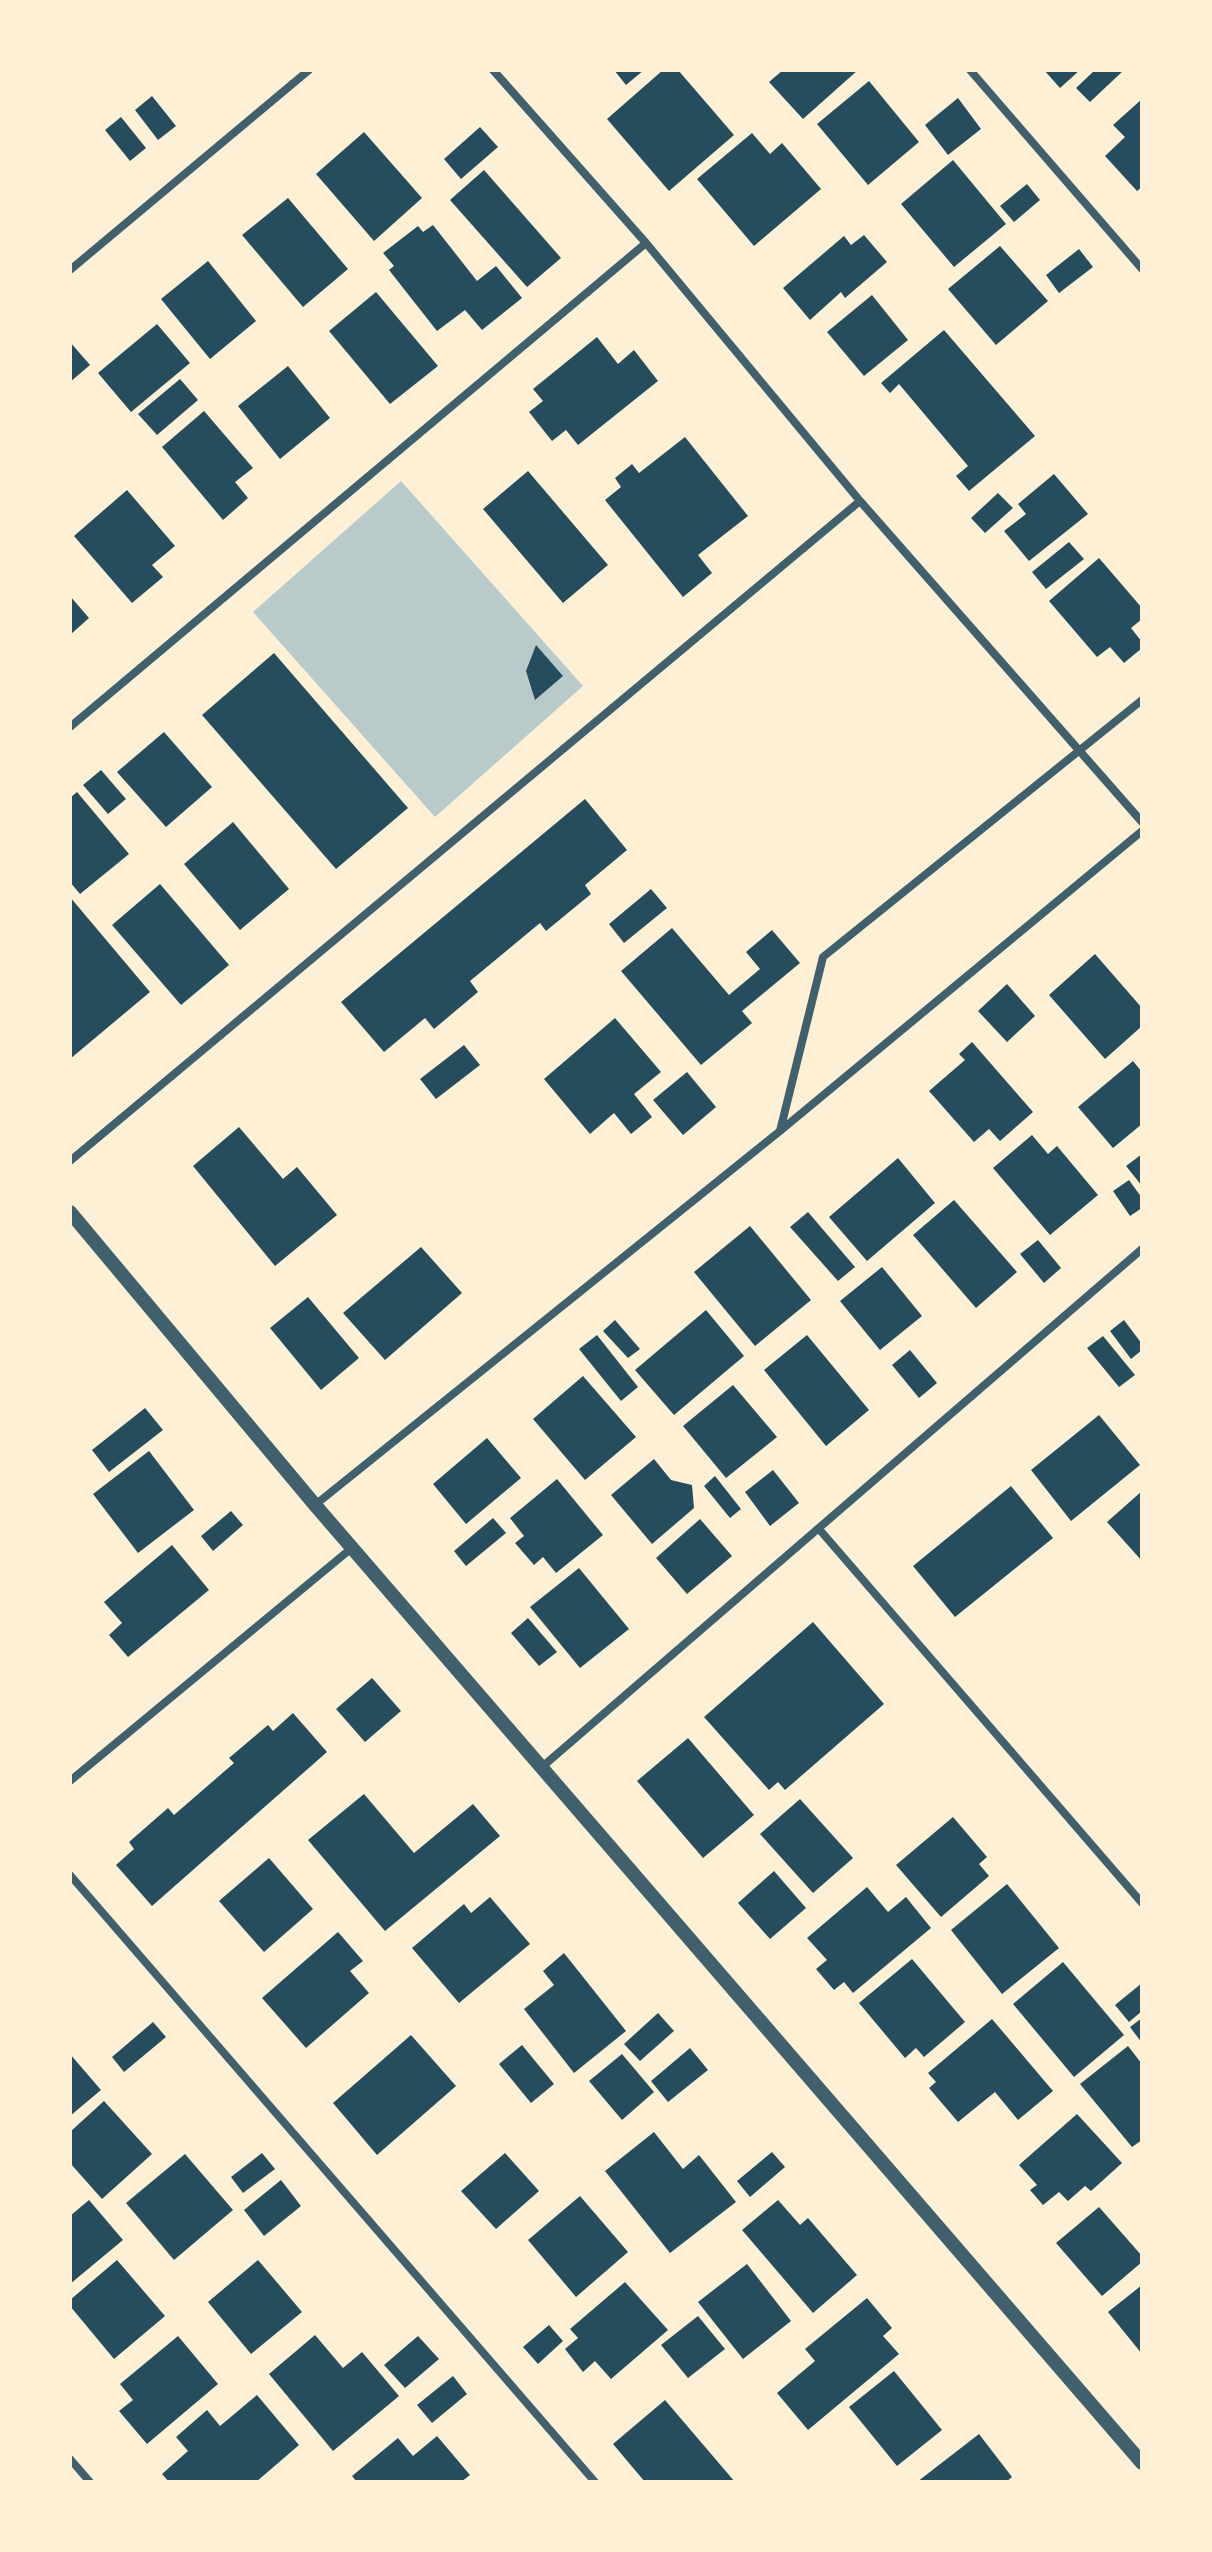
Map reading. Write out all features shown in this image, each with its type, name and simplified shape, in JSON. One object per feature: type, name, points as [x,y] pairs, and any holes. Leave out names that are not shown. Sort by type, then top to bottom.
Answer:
[{"type":"street","points":[[70,270],[309,70]]},
{"type":"street","points":[[493,70],[646,243],[860,501],[1142,822]]},
{"type":"street","points":[[970,70],[1142,269]]},
{"type":"street","points":[[70,727],[646,243]]},
{"type":"street","points":[[70,1161],[860,501]]},
{"type":"street","points":[[780,1131],[823,957],[1142,700]]},
{"type":"street","points":[[315,1505],[780,1131],[1142,831]]},
{"type":"street","points":[[70,1212],[315,1505],[354,1546],[1142,2463]]},
{"type":"street","points":[[542,1767],[1142,1249]]},
{"type":"street","points":[[819,1529],[1142,1903]]},
{"type":"street","points":[[70,1781],[354,1546]]},
{"type":"street","points":[[70,1875],[595,2482]]},
{"type":"street","points":[[70,2459],[90,2482]]},
{"type":"shaded area","points":[[401,481],[583,686],[435,817],[253,612]]},
{"type":"building","points":[[614,70],[644,70],[626,85]]},
{"type":"building","points":[[663,70],[678,70],[734,135],[669,191],[607,119]]},
{"type":"building","points":[[783,70],[858,70],[803,119],[769,82]]},
{"type":"building","points":[[1044,70],[1080,70],[1060,88]]},
{"type":"building","points":[[1095,70],[1124,70],[1090,102],[1076,88]]},
{"type":"building","points":[[869,81],[919,142],[868,185],[817,124]]},
{"type":"building","points":[[152,96],[176,126],[158,140],[135,110]]},
{"type":"building","points":[[958,98],[981,129],[948,155],[925,125]]},
{"type":"building","points":[[1142,99],[1142,187],[1137,191],[1105,156],[1125,137],[1113,125]]},
{"type":"building","points":[[121,117],[146,148],[130,161],[105,130]]},
{"type":"building","points":[[480,127],[498,147],[461,179],[444,159]]},
{"type":"building","points":[[364,132],[422,198],[374,241],[316,174]]},
{"type":"building","points":[[752,133],[770,154],[782,143],[821,189],[754,246],[697,179]]},
{"type":"building","points":[[953,160],[1006,224],[954,267],[901,204]]},
{"type":"building","points":[[484,170],[561,258],[527,287],[450,200]]},
{"type":"building","points":[[1027,184],[1040,200],[1014,222],[1000,206]]},
{"type":"building","points":[[288,198],[348,269],[303,307],[242,235]]},
{"type":"building","points":[[433,225],[477,281],[496,266],[522,298],[482,330],[465,310],[437,331],[389,270],[394,266],[383,253],[418,226],[423,232]]},
{"type":"building","points":[[864,235],[887,262],[845,298],[841,292],[810,320],[783,288],[844,236],[851,245]]},
{"type":"building","points":[[1000,246],[1048,301],[996,345],[948,289]]},
{"type":"building","points":[[1079,249],[1093,267],[1059,293],[1046,275]]},
{"type":"building","points":[[208,261],[256,321],[210,359],[161,299]]},
{"type":"building","points":[[376,292],[438,366],[390,404],[329,331]]},
{"type":"building","points":[[872,295],[908,340],[864,376],[827,332]]},
{"type":"building","points":[[157,324],[190,363],[131,412],[98,373]]},
{"type":"building","points":[[944,330],[1035,436],[969,491],[956,476],[968,466],[899,384],[890,393],[881,383]]},
{"type":"building","points":[[597,337],[618,364],[634,350],[658,381],[578,445],[566,430],[552,441],[529,412],[543,401],[533,389]]},
{"type":"building","points":[[70,342],[90,365],[70,382]]},
{"type":"building","points":[[288,366],[330,418],[280,459],[238,406]]},
{"type":"building","points":[[180,379],[198,400],[157,435],[138,414]]},
{"type":"building","points":[[204,411],[253,468],[235,482],[248,498],[223,520],[162,447]]},
{"type":"building","points":[[685,437],[748,516],[698,555],[712,573],[683,597],[605,500],[621,487],[615,478],[632,464],[639,473]]},
{"type":"building","points":[[528,471],[608,565],[563,603],[483,509]]},
{"type":"building","points":[[1054,474],[1088,514],[1029,561],[1004,531],[1026,514],[1018,504]]},
{"type":"building","points":[[127,490],[175,546],[152,565],[163,577],[132,603],[74,536]]},
{"type":"building","points":[[998,493],[1013,508],[985,533],[971,518]]},
{"type":"building","points":[[1069,542],[1084,559],[1046,589],[1032,572]]},
{"type":"building","points":[[1099,558],[1142,608],[1142,619],[1131,628],[1142,642],[1142,648],[1124,663],[1110,647],[1097,657],[1049,601]]},
{"type":"building","points":[[70,596],[89,618],[70,635]]},
{"type":"building","points":[[536,645],[563,676],[535,700],[526,671]]},
{"type":"building","points":[[274,653],[408,808],[336,869],[202,715]]},
{"type":"building","points":[[164,732],[212,787],[166,827],[117,772]]},
{"type":"building","points":[[101,770],[126,799],[108,814],[83,785]]},
{"type":"building","points":[[77,792],[129,854],[80,894],[70,882],[70,798]]},
{"type":"building","points":[[585,799],[627,850],[585,885],[591,894],[546,931],[540,923],[470,981],[478,992],[434,1029],[425,1018],[384,1052],[341,1002]]},
{"type":"building","points":[[233,822],[289,889],[240,930],[184,864]]},
{"type":"building","points":[[160,884],[229,965],[181,1005],[112,925]]},
{"type":"building","points":[[651,889],[667,908],[624,943],[609,924]]},
{"type":"building","points":[[70,897],[150,992],[70,1059]]},
{"type":"building","points":[[672,928],[729,995],[760,969],[746,952],[772,930],[800,963],[742,1011],[752,1023],[701,1065],[621,971]]},
{"type":"building","points":[[1095,954],[1142,1008],[1142,1026],[1105,1059],[1049,995]]},
{"type":"building","points":[[1007,984],[1035,1016],[1007,1042],[978,1011]]},
{"type":"building","points":[[615,1018],[661,1072],[634,1094],[652,1117],[631,1134],[614,1113],[590,1134],[544,1079]]},
{"type":"building","points":[[972,1042],[1033,1112],[1000,1141],[989,1129],[974,1142],[929,1091],[965,1060],[959,1054]]},
{"type":"building","points":[[464,1045],[480,1065],[436,1099],[420,1079]]},
{"type":"building","points":[[1133,1061],[1142,1072],[1142,1124],[1113,1148],[1078,1107]]},
{"type":"building","points":[[687,1072],[716,1107],[683,1135],[653,1100]]},
{"type":"building","points":[[239,1127],[283,1179],[297,1167],[337,1215],[275,1266],[193,1166]]},
{"type":"building","points":[[1032,1135],[1048,1154],[1057,1146],[1098,1195],[1050,1235],[993,1168]]},
{"type":"building","points":[[1142,1154],[1142,1186],[1126,1166]]},
{"type":"building","points":[[898,1158],[935,1203],[867,1261],[829,1217]]},
{"type":"building","points":[[1129,1180],[1142,1198],[1142,1208],[1130,1216],[1113,1191]]},
{"type":"building","points":[[954,1200],[1017,1272],[976,1308],[913,1235]]},
{"type":"building","points":[[808,1212],[855,1267],[838,1281],[790,1227]]},
{"type":"building","points":[[750,1226],[811,1300],[755,1346],[694,1272]]},
{"type":"building","points":[[1038,1240],[1061,1268],[1044,1283],[1020,1254]]},
{"type":"building","points":[[421,1247],[462,1293],[385,1360],[343,1313]]},
{"type":"building","points":[[882,1267],[922,1316],[880,1350],[840,1301]]},
{"type":"building","points":[[308,1297],[359,1358],[321,1390],[270,1328]]},
{"type":"building","points":[[706,1310],[744,1356],[674,1415],[635,1370]]},
{"type":"building","points":[[615,1320],[640,1349],[628,1358],[603,1331]]},
{"type":"building","points":[[1124,1320],[1142,1344],[1142,1350],[1131,1359],[1110,1331]]},
{"type":"building","points":[[597,1335],[638,1387],[621,1401],[579,1349]]},
{"type":"building","points":[[807,1335],[869,1410],[826,1446],[764,1370]]},
{"type":"building","points":[[1103,1336],[1135,1375],[1119,1387],[1087,1348]]},
{"type":"building","points":[[910,1350],[937,1383],[919,1398],[892,1365]]},
{"type":"building","points":[[583,1376],[636,1437],[585,1480],[533,1419]]},
{"type":"building","points":[[733,1385],[777,1437],[726,1478],[683,1426]]},
{"type":"building","points":[[145,1408],[163,1430],[109,1472],[92,1450]]},
{"type":"building","points":[[1099,1415],[1140,1465],[1071,1521],[1031,1470]]},
{"type":"building","points":[[487,1438],[521,1478],[466,1524],[433,1484]]},
{"type":"building","points":[[149,1451],[194,1510],[138,1553],[93,1494]]},
{"type":"building","points":[[654,1459],[671,1480],[692,1485],[694,1508],[652,1544],[611,1495]]},
{"type":"building","points":[[773,1470],[799,1503],[770,1526],[745,1492]]},
{"type":"building","points":[[715,1476],[741,1509],[730,1518],[704,1486]]},
{"type":"building","points":[[557,1479],[603,1535],[556,1573],[543,1557],[534,1565],[515,1543],[524,1536],[510,1518]]},
{"type":"building","points":[[1011,1486],[1053,1538],[955,1617],[913,1566]]},
{"type":"building","points":[[1142,1491],[1142,1561],[1107,1522]]},
{"type":"building","points":[[231,1511],[243,1525],[213,1551],[201,1536]]},
{"type":"building","points":[[493,1518],[506,1533],[466,1566],[454,1551]]},
{"type":"building","points":[[700,1519],[732,1556],[687,1594],[656,1558]]},
{"type":"building","points":[[172,1545],[209,1590],[128,1657],[109,1635],[122,1623],[104,1602]]},
{"type":"building","points":[[579,1568],[629,1629],[580,1668],[530,1607]]},
{"type":"building","points":[[528,1618],[557,1652],[539,1666],[511,1633]]},
{"type":"building","points":[[813,1622],[884,1704],[785,1790],[778,1782],[769,1790],[704,1717]]},
{"type":"building","points":[[372,1678],[401,1711],[365,1742],[336,1709]]},
{"type":"building","points":[[293,1713],[327,1752],[152,1906],[116,1865],[134,1849],[129,1842],[168,1808],[174,1815],[234,1763],[229,1758],[268,1725],[273,1731]]},
{"type":"building","points":[[688,1738],[754,1815],[703,1858],[637,1781]]},
{"type":"building","points":[[364,1794],[414,1853],[473,1804],[500,1836],[385,1931],[308,1840]]},
{"type":"building","points":[[800,1799],[853,1858],[813,1893],[760,1834]]},
{"type":"building","points":[[953,1817],[987,1857],[979,1864],[989,1876],[941,1917],[896,1865]]},
{"type":"building","points":[[269,1858],[313,1909],[264,1952],[219,1901]]},
{"type":"building","points":[[774,1871],[806,1908],[770,1939],[738,1903]]},
{"type":"building","points":[[1007,1884],[1059,1948],[1002,1994],[951,1930]]},
{"type":"building","points":[[867,1887],[888,1912],[906,1897],[931,1928],[853,1993],[844,1982],[834,1990],[816,1969],[827,1960],[807,1938]]},
{"type":"building","points":[[490,1897],[530,1944],[459,2003],[412,1948],[464,1904],[471,1913]]},
{"type":"building","points":[[338,1932],[363,1961],[350,1971],[369,1993],[306,2048],[262,1998]]},
{"type":"building","points":[[564,1953],[626,2031],[574,2073],[524,2009],[554,1985],[543,1971]]},
{"type":"building","points":[[912,1959],[965,2022],[924,2057],[916,2048],[905,2058],[859,2003]]},
{"type":"building","points":[[1063,1962],[1124,2035],[1074,2077],[1013,2004]]},
{"type":"building","points":[[1142,1983],[1142,2011],[1129,2022],[1115,2005]]},
{"type":"building","points":[[658,2013],[674,2031],[640,2061],[624,2044]]},
{"type":"building","points":[[1142,2018],[1142,2043],[1130,2027]]},
{"type":"building","points":[[992,2019],[1053,2091],[1018,2120],[995,2092],[958,2122],[929,2088],[936,2082],[928,2073]]},
{"type":"building","points":[[153,2022],[166,2037],[124,2072],[112,2057]]},
{"type":"building","points":[[411,2035],[456,2086],[377,2155],[333,2103]]},
{"type":"building","points":[[522,2045],[554,2084],[531,2103],[499,2064]]},
{"type":"building","points":[[1128,2046],[1142,2064],[1142,2140],[1132,2147],[1080,2084]]},
{"type":"building","points":[[690,2048],[708,2070],[668,2102],[651,2081]]},
{"type":"building","points":[[70,2054],[101,2090],[70,2116]]},
{"type":"building","points":[[622,2054],[654,2092],[622,2120],[589,2081]]},
{"type":"building","points":[[104,2101],[152,2154],[102,2199],[70,2163],[70,2132]]},
{"type":"building","points":[[1077,2114],[1122,2163],[1091,2191],[1085,2186],[1068,2201],[1059,2192],[1043,2205],[1030,2190],[1037,2185],[1019,2165]]},
{"type":"building","points":[[654,2132],[683,2169],[699,2155],[736,2202],[670,2253],[605,2171]]},
{"type":"building","points":[[772,2152],[785,2167],[750,2197],[737,2181]]},
{"type":"building","points":[[262,2153],[275,2169],[243,2193],[231,2177]]},
{"type":"building","points":[[505,2153],[539,2191],[496,2229],[461,2191]]},
{"type":"building","points":[[185,2154],[233,2210],[174,2260],[126,2203]]},
{"type":"building","points":[[281,2180],[301,2206],[264,2236],[244,2210]]},
{"type":"building","points":[[580,2196],[628,2252],[576,2297],[528,2240]]},
{"type":"building","points":[[89,2200],[123,2240],[70,2284],[70,2216]]},
{"type":"building","points":[[778,2200],[800,2225],[808,2218],[857,2275],[813,2313],[742,2230]]},
{"type":"building","points":[[1099,2207],[1142,2256],[1142,2262],[1102,2296],[1056,2243]]},
{"type":"building","points":[[117,2260],[165,2316],[114,2359],[70,2306],[70,2300]]},
{"type":"building","points":[[258,2260],[302,2312],[251,2354],[208,2302]]},
{"type":"building","points":[[747,2264],[791,2321],[743,2359],[698,2302]]},
{"type":"building","points":[[625,2282],[668,2330],[611,2379],[595,2361],[583,2372],[565,2349],[578,2338],[570,2329]]},
{"type":"building","points":[[1142,2285],[1142,2354],[1108,2312]]},
{"type":"building","points":[[867,2298],[892,2328],[883,2336],[899,2354],[808,2430],[777,2393],[815,2361],[805,2349]]},
{"type":"building","points":[[698,2316],[725,2349],[688,2378],[661,2345]]},
{"type":"building","points":[[549,2325],[563,2341],[538,2364],[523,2347]]},
{"type":"building","points":[[315,2335],[343,2368],[362,2352],[399,2396],[333,2451],[269,2374]]},
{"type":"building","points":[[178,2336],[218,2384],[147,2444],[119,2411],[133,2400],[120,2384]]},
{"type":"building","points":[[418,2336],[439,2359],[405,2388],[384,2365]]},
{"type":"building","points":[[894,2371],[942,2430],[897,2466],[849,2407]]},
{"type":"building","points":[[453,2376],[467,2394],[432,2423],[417,2405]]},
{"type":"building","points":[[257,2395],[299,2445],[256,2482],[169,2482],[162,2474],[188,2451],[176,2437],[207,2410],[220,2426]]},
{"type":"building","points":[[665,2400],[735,2482],[645,2482],[613,2444]]},
{"type":"building","points":[[979,2434],[1012,2477],[1006,2482],[917,2482]]},
{"type":"building","points":[[437,2436],[470,2475],[461,2482],[357,2482],[352,2476],[398,2438],[413,2456]]}]
